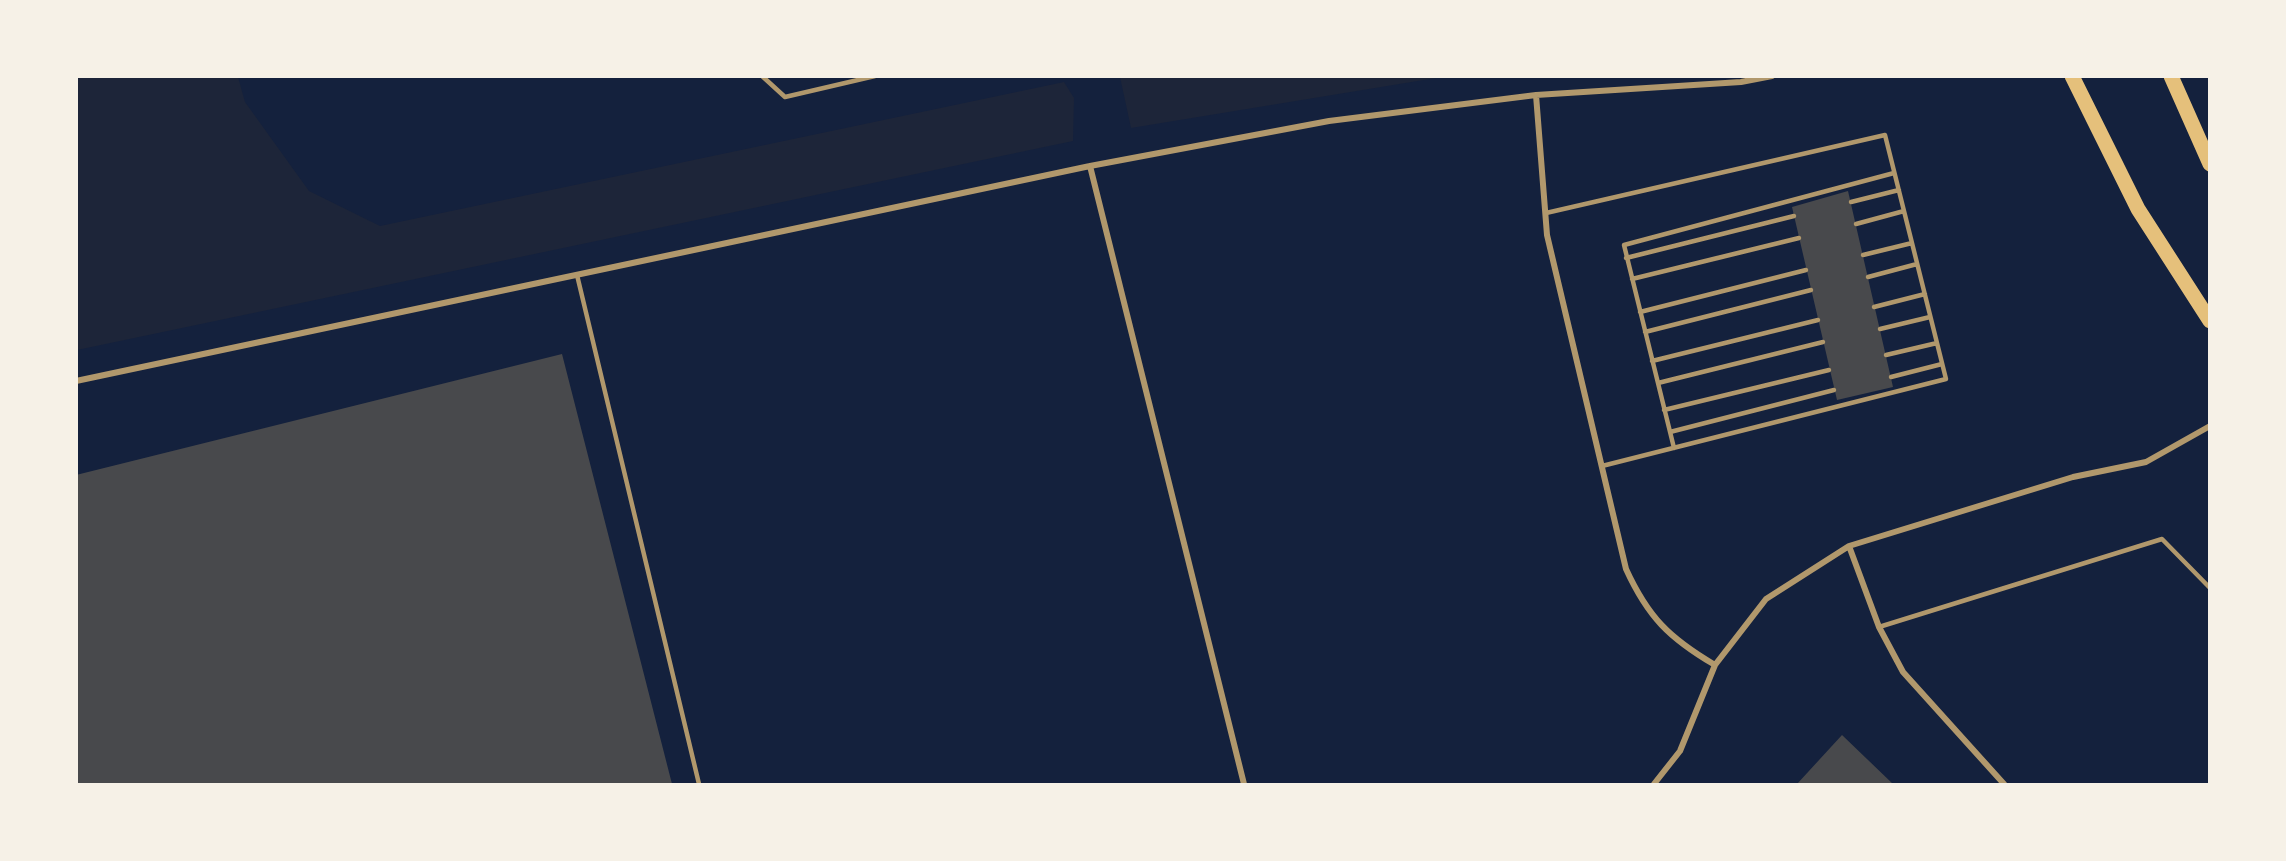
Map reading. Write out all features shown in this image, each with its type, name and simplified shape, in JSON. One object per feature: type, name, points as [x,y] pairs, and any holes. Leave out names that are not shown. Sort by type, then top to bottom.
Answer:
[{"type":"main road","points":[[2072,76],[2138,208],[2210,321]]},
{"type":"main road","points":[[2171,76],[2210,164]]},
{"type":"street","points":[[76,381],[1090,166],[1329,121],[1536,95],[1741,82],[1772,76]]},
{"type":"street","points":[[1536,95],[1547,235],[1626,569],[1642,603],[1680,644],[1715,665]]},
{"type":"street","points":[[1090,166],[1244,784]]},
{"type":"street","points":[[1654,784],[1680,751],[1715,665],[1766,599],[1849,546],[2073,477],[2146,462],[2210,426]]},
{"type":"street","points":[[1849,546],[1879,627],[1903,672],[2004,784]]},
{"type":"lane","points":[[762,76],[785,97],[875,76]]},
{"type":"lane","points":[[1546,213],[1885,135],[1946,379],[1602,466]]},
{"type":"lane","points":[[1674,448],[1624,245],[1894,173]]},
{"type":"lane","points":[[1851,202],[1899,189]]},
{"type":"lane","points":[[1856,224],[1904,211]]},
{"type":"lane","points":[[1626,258],[1794,216]]},
{"type":"lane","points":[[1632,279],[1799,238]]},
{"type":"lane","points":[[1863,255],[1912,243]]},
{"type":"lane","points":[[1868,277],[1917,264]]},
{"type":"lane","points":[[1640,312],[1806,270]]},
{"type":"lane","points":[[577,275],[699,784]]},
{"type":"lane","points":[[1645,332],[1811,290]]},
{"type":"lane","points":[[1874,307],[1925,294]]},
{"type":"lane","points":[[1880,330],[1930,317]]},
{"type":"lane","points":[[1652,361],[1818,320]]},
{"type":"lane","points":[[1658,383],[1823,342]]},
{"type":"lane","points":[[1886,356],[1937,343]]},
{"type":"lane","points":[[1891,376],[1942,364]]},
{"type":"lane","points":[[1664,410],[1830,370]]},
{"type":"lane","points":[[1670,432],[1834,390]]},
{"type":"lane","points":[[1879,627],[2162,539],[2210,588]]},
{"type":"shaded area","points":[[77,76],[238,77],[245,102],[309,191],[380,226],[1064,82],[1074,98],[1073,141],[77,350]]},
{"type":"shaded area","points":[[1120,76],[1442,77],[1131,128]]},
{"type":"building","points":[[1848,191],[1893,387],[1837,400],[1792,207]]},
{"type":"building","points":[[562,354],[672,784],[76,784],[76,475]]},
{"type":"building","points":[[1842,735],[1893,784],[1797,784]]}]
